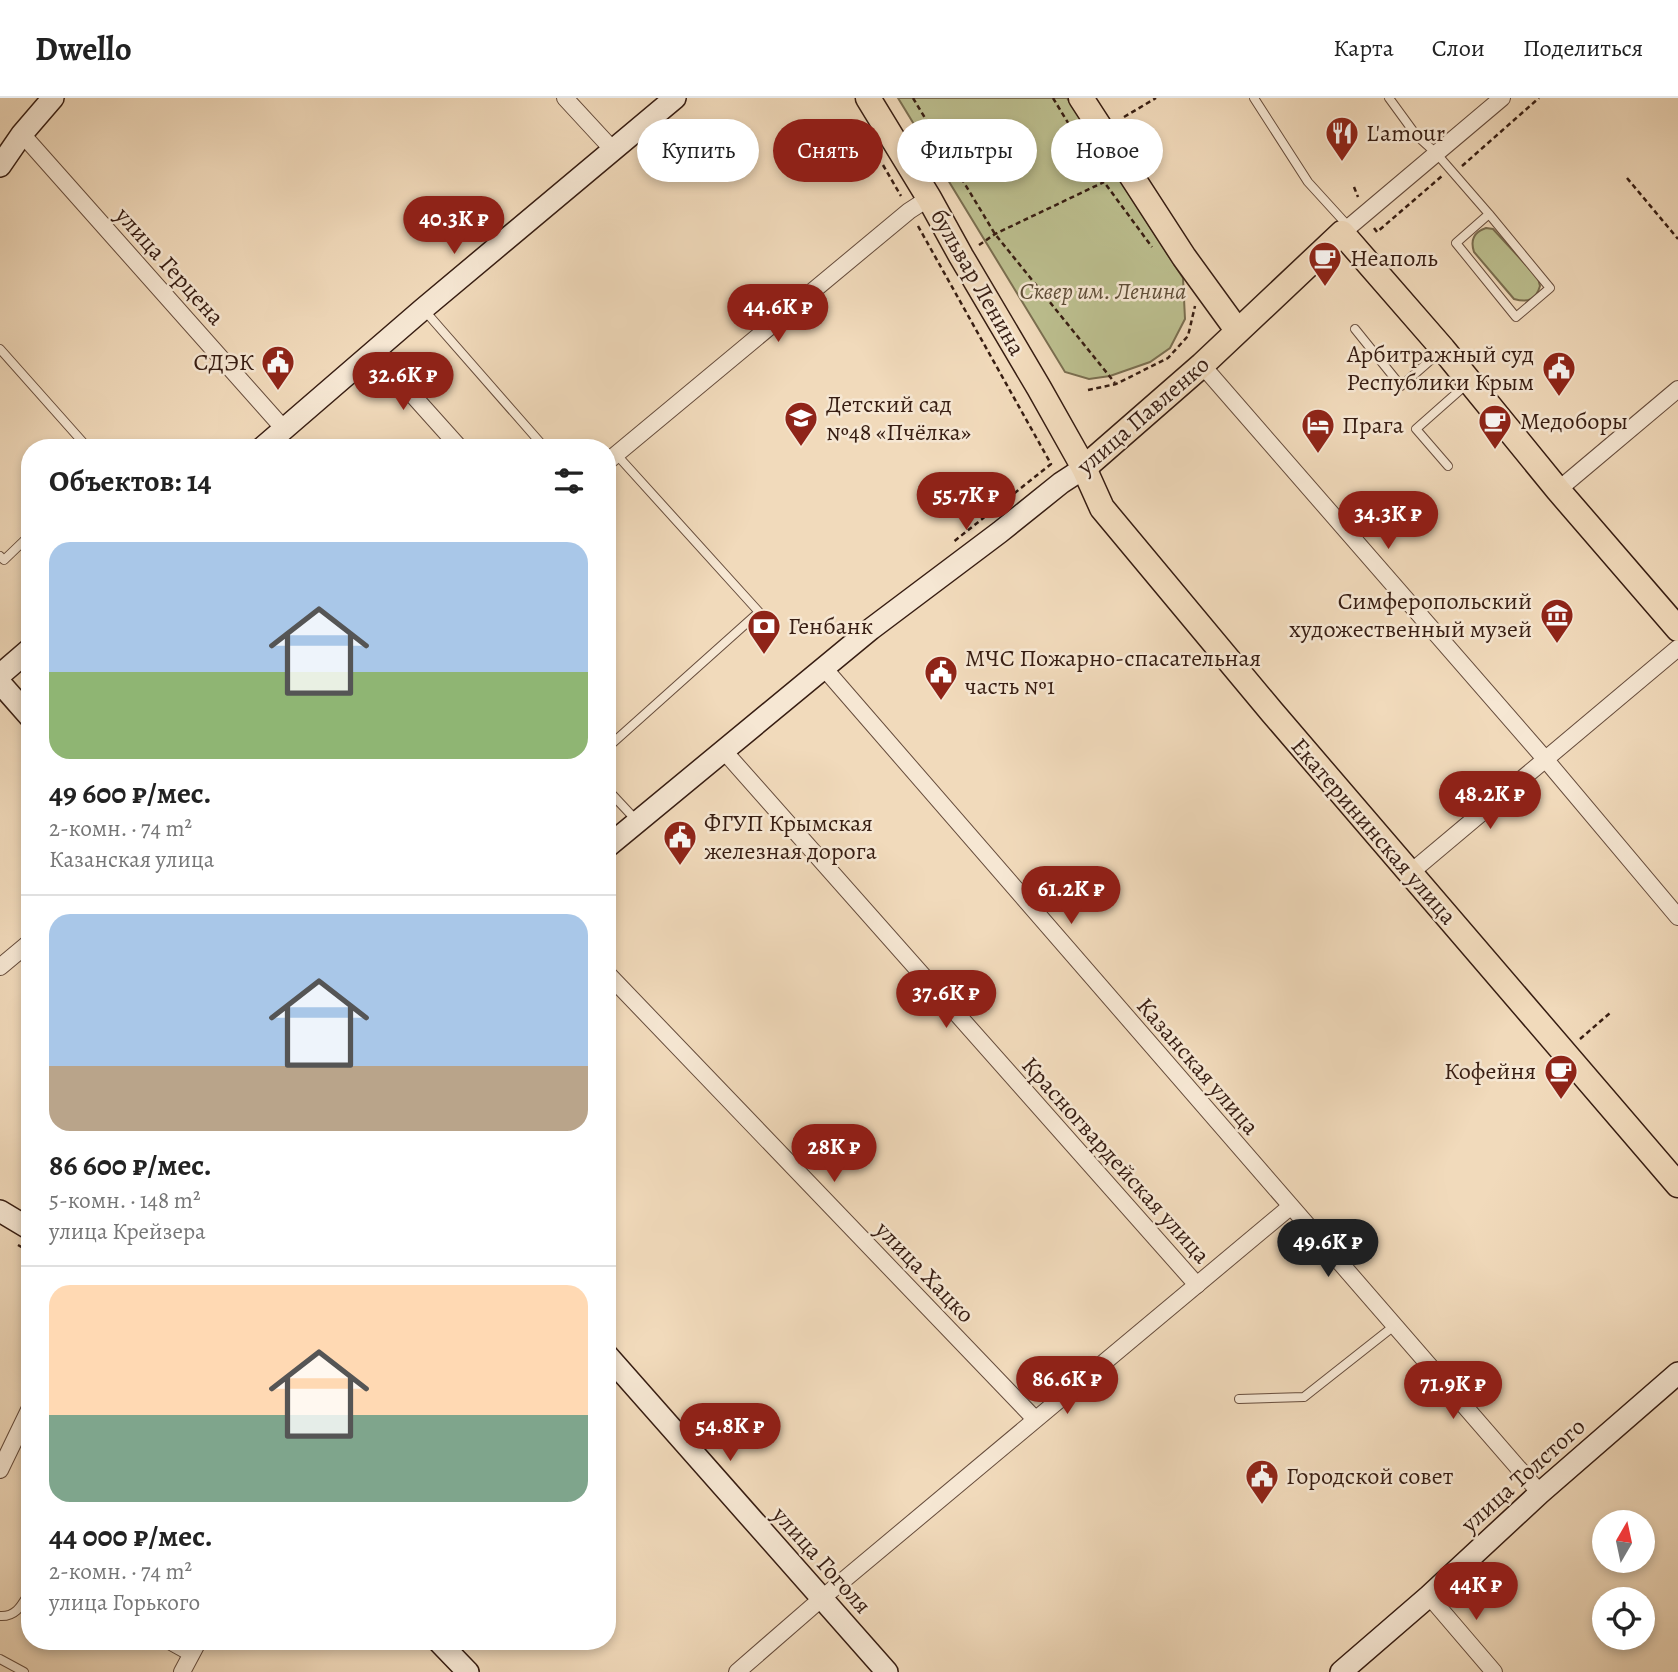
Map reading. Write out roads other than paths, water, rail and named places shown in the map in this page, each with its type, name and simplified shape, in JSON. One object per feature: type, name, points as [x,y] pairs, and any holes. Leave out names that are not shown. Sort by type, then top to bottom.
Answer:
[{"type":"main road","points":[[0,166],[22,134],[53,98]]},
{"type":"main road","points":[[272,439],[423,309],[676,98]]},
{"type":"main road","name":"бульвар Ленина","points":[[868,98],[919,205],[961,256],[1084,468]]},
{"type":"main road","points":[[1081,98],[1184,257],[1237,330]]},
{"type":"main road","points":[[1345,230],[1558,490],[1678,629]]},
{"type":"main road","name":"улица Павленко","points":[[616,840],[871,629],[1084,468],[1202,365],[1345,230]]},
{"type":"main road","name":"Екатерининская улица","points":[[1084,468],[1102,508],[1272,712],[1678,1185]]},
{"type":"main road","points":[[0,674],[21,656]]},
{"type":"main road","points":[[0,683],[21,707]]},
{"type":"main road","points":[[0,1211],[21,1224]]},
{"type":"main road","name":"улица Гоголя","points":[[616,1365],[887,1672]]},
{"type":"main road","name":"улица Толстого","points":[[1341,1672],[1678,1373]]},
{"type":"main road","points":[[447,1650],[468,1672]]},
{"type":"street","points":[[565,98],[613,150]]},
{"type":"street","name":"улица Павленко","points":[[1345,230],[1502,98]]},
{"type":"street","name":"улица Герцена","points":[[22,134],[284,429]]},
{"type":"street","points":[[616,455],[919,205]]},
{"type":"street","points":[[374,352],[452,439]]},
{"type":"street","points":[[1202,365],[1546,760],[1678,917]]},
{"type":"street","points":[[1558,490],[1678,389]]},
{"type":"street","points":[[1410,873],[1678,648]]},
{"type":"street","name":"Казанская улица","points":[[824,668],[1540,1493]]},
{"type":"street","name":"Красногвардейская улица","points":[[724,751],[1197,1285]]},
{"type":"street","points":[[0,967],[21,950]]},
{"type":"street","name":"улица Хацко","points":[[616,982],[1035,1419]]},
{"type":"street","points":[[737,1672],[1035,1419],[1290,1208]]},
{"type":"street","points":[[0,1469],[21,1431]]},
{"type":"street","points":[[1429,1596],[1494,1672]]},
{"type":"street","points":[[183,1672],[194,1650]]},
{"type":"lane","points":[[1254,98],[1308,182],[1345,230]]},
{"type":"lane","points":[[1389,98],[1416,135],[1436,153],[1489,214],[1550,288],[1516,317],[1456,243],[1489,214]]},
{"type":"lane","points":[[423,309],[537,439]]},
{"type":"lane","points":[[1355,329],[1401,386],[1443,349]]},
{"type":"lane","points":[[0,349],[80,439]]},
{"type":"lane","points":[[1448,466],[1416,429],[1471,381]]},
{"type":"lane","points":[[616,462],[759,612],[616,740]]},
{"type":"lane","points":[[0,556],[4,560],[21,544]]},
{"type":"lane","points":[[616,799],[638,822]]},
{"type":"lane","points":[[1239,1399],[1304,1397],[1394,1326]]},
{"type":"lane","points":[[0,1616],[9,1616],[17,1612],[21,1606]]},
{"type":"lane","points":[[177,1650],[190,1657]]},
{"type":"lane","points":[[0,1659],[24,1672]]},
{"type":"place","name":"L'amour","points":[[1342,163]]},
{"type":"place","name":"Неаполь","points":[[1325,288]]},
{"type":"place","name":"СДЭК","points":[[278,392]]},
{"type":"place","name":"Арбитражный суд Республики Крым","points":[[1559,398]]},
{"type":"place","name":"Детский сад №48 «Пчёлка»","points":[[801,448]]},
{"type":"place","name":"Медоборы","points":[[1495,451]]},
{"type":"place","name":"Прага","points":[[1318,455]]},
{"type":"place","name":"Симферопольский художественный музей","points":[[1557,645]]},
{"type":"place","name":"Генбанк","points":[[764,656]]},
{"type":"place","name":"МЧС Пожарно-спасательная часть №1","points":[[941,702]]},
{"type":"place","name":"ФГУП Крымская железная дорога","points":[[680,867]]},
{"type":"place","name":"Кофейня","points":[[1561,1101]]},
{"type":"place","name":"Городской совет","points":[[1262,1506]]},
{"type":"park label","name":"Сквер им. Ленина","points":[[1103,291]]}]
